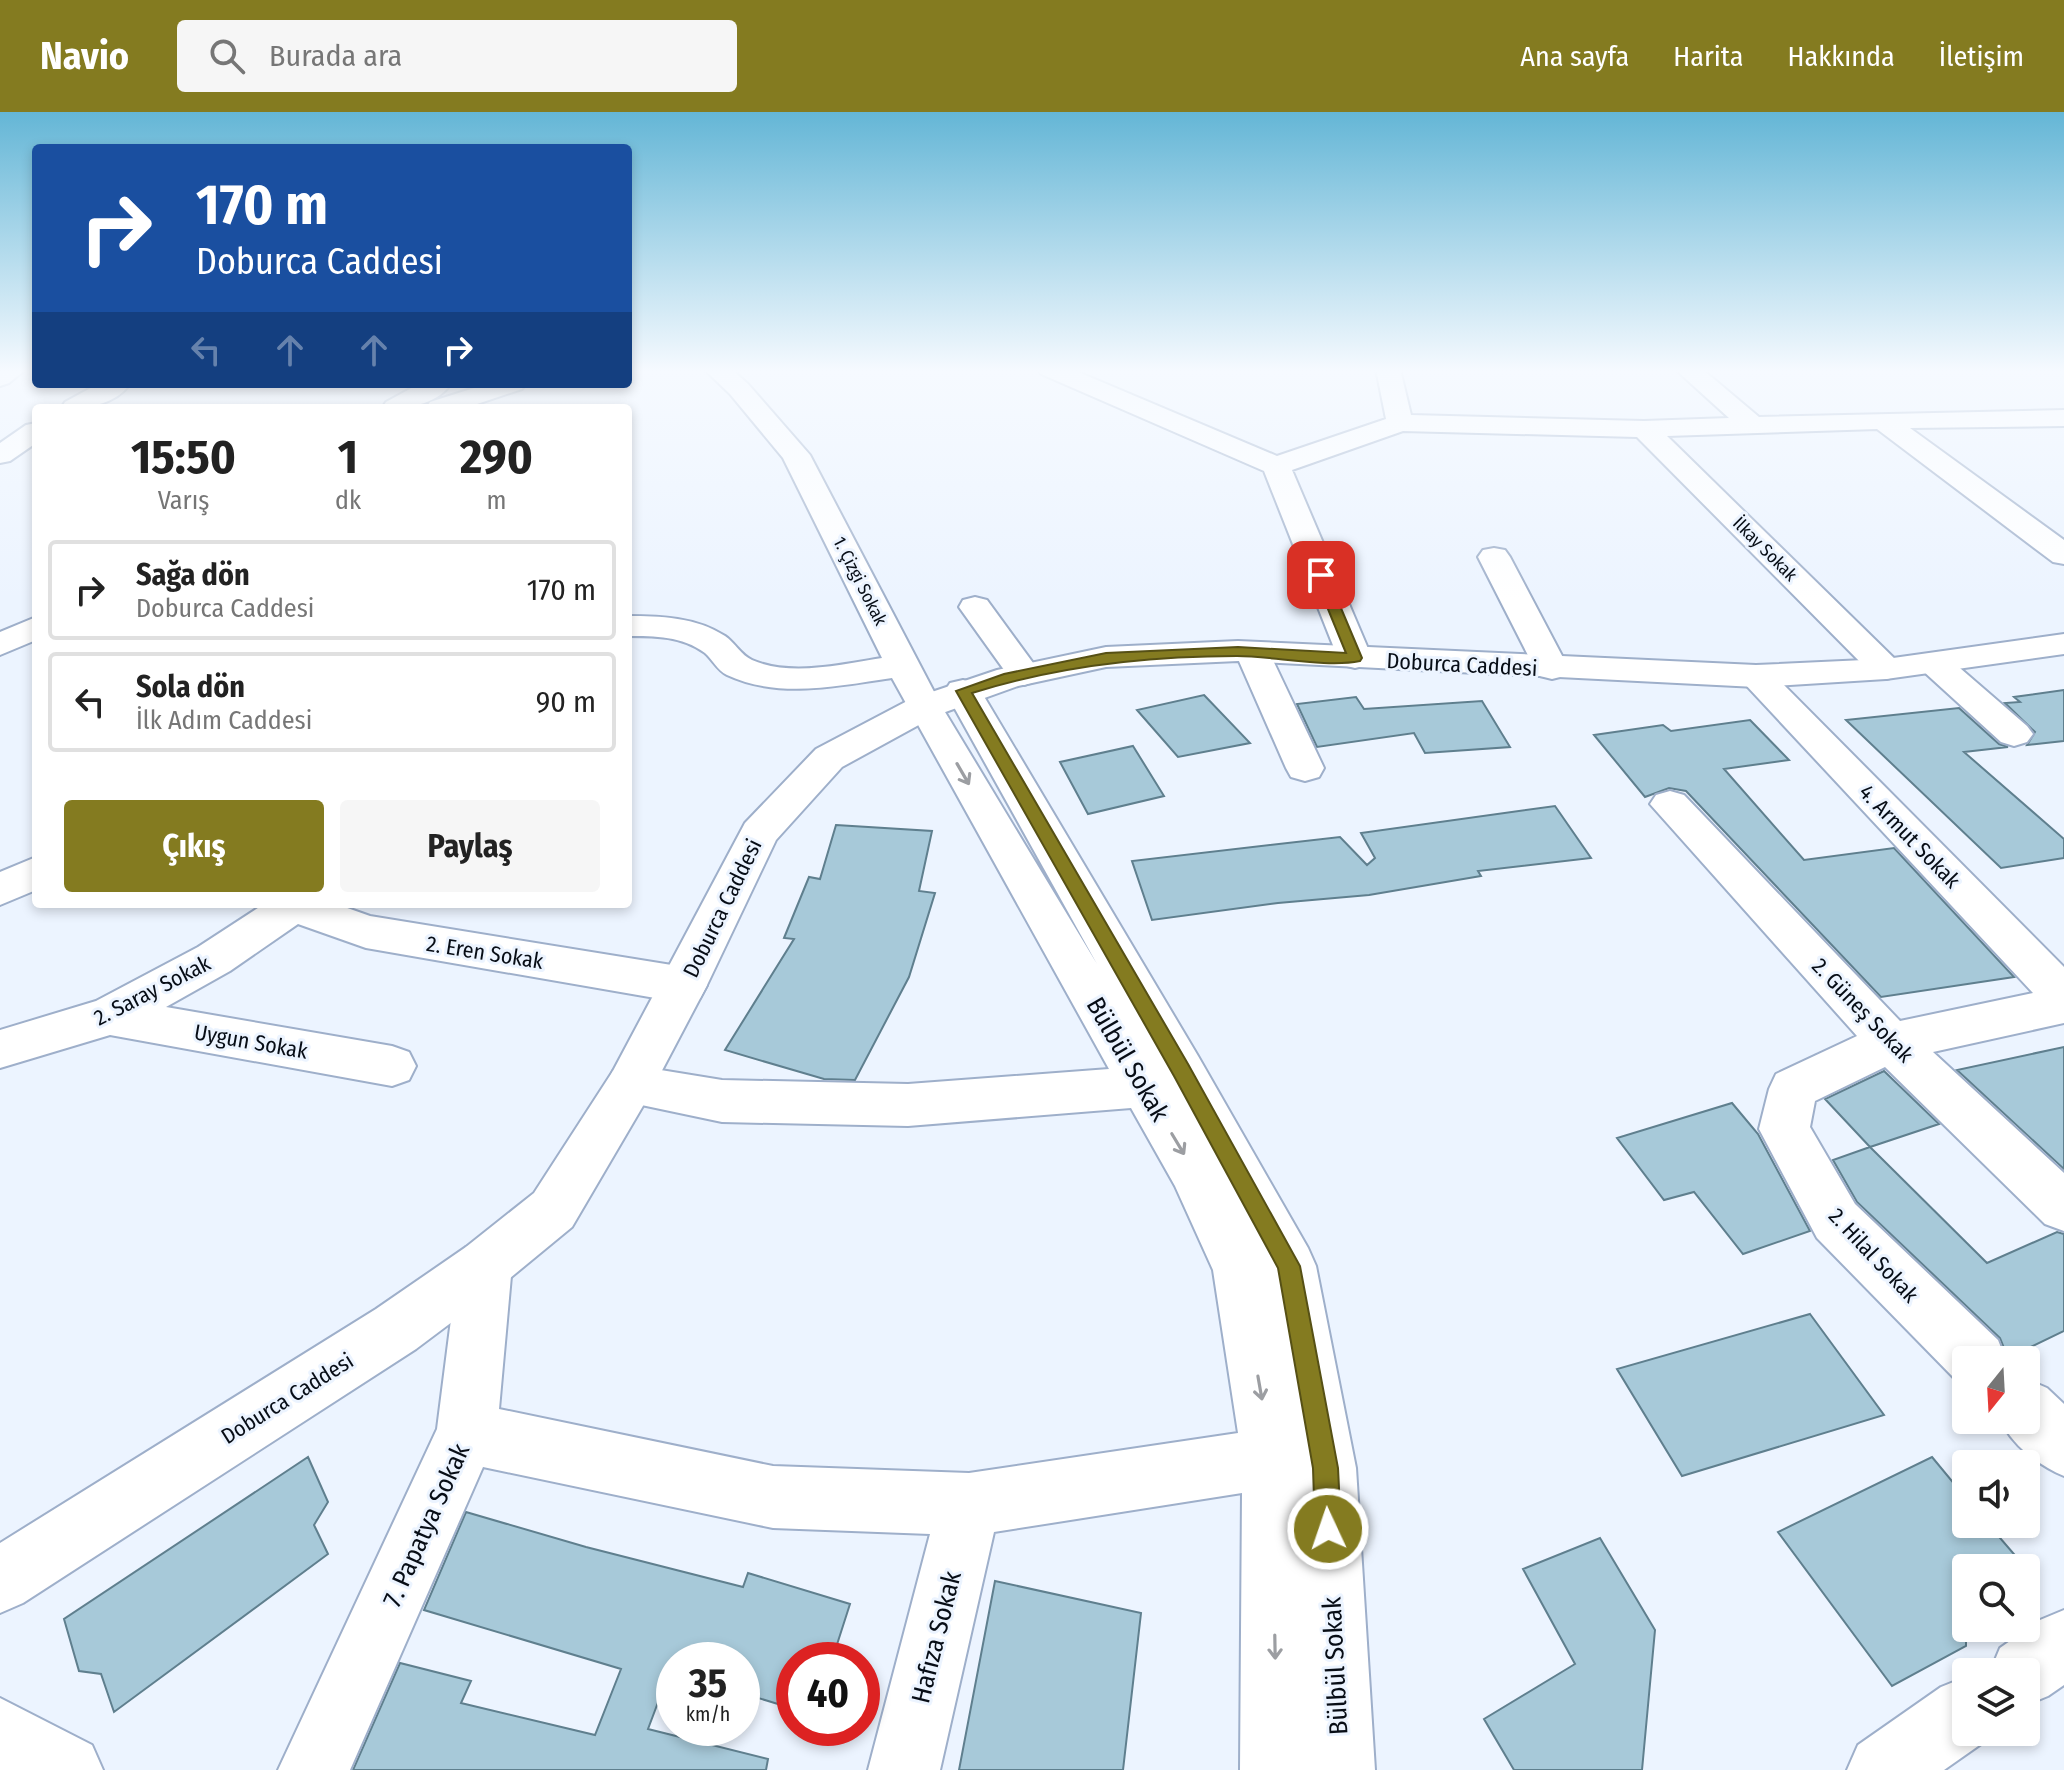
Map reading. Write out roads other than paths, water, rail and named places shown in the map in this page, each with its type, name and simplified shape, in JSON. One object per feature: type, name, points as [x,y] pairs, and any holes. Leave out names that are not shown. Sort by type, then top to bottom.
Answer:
[{"type":"street","name":"1. Çizgi Sokak","points":[[789,446],[930,688]]},
{"type":"street","points":[[1232,446],[1276,466],[1333,446]]},
{"type":"street","name":"İlkay Sokak","points":[[1662,446],[1886,669]]},
{"type":"street","points":[[1917,446],[2064,555]]},
{"type":"street","points":[[1276,466],[1355,658]]},
{"type":"street","points":[[1494,557],[1552,669]]},
{"type":"street","points":[[975,607],[1024,674]]},
{"type":"street","points":[[632,626],[682,629],[717,646],[736,666],[769,677],[815,676],[930,688]]},
{"type":"street","points":[[0,645],[32,629]]},
{"type":"street","name":"Doburca Caddesi","points":[[0,1580],[396,1329],[485,1265],[553,1210],[630,1085],[684,985],[759,833],[829,758],[930,688],[1024,674],[1106,657],[1252,652],[1552,669],[1756,676],[1886,669],[2064,644]]},
{"type":"street","points":[[1252,652],[1305,768]]},
{"type":"street","points":[[1934,663],[2014,734]]},
{"type":"street","name":"4. Armut Sokak","points":[[1756,676],[2046,959],[2064,996]]},
{"type":"street","name":"Bülbül Sokak","points":[[930,688],[1162,1078],[1289,1266],[1325,1468],[1339,1770]]},
{"type":"street","name":"2. Güneş Sokak","points":[[1670,804],[1891,1042],[2064,1207]]},
{"type":"street","points":[[0,893],[32,874]]},
{"type":"street","points":[[0,893],[32,893]]},
{"type":"street","name":"2. Saray Sokak","points":[[0,1049],[110,1016],[214,959],[288,908]]},
{"type":"street","name":"2. Eren Sokak","points":[[300,908],[366,932],[684,985]]},
{"type":"street","name":"2. Hilal Sokak","points":[[1963,1346],[1836,1221],[1784,1129],[1793,1089],[1891,1042],[2064,1005]]},
{"type":"street","name":"Uygun Sokak","points":[[110,1016],[392,1066]]},
{"type":"street","points":[[630,1085],[722,1101],[908,1105],[1162,1078]]},
{"type":"street","name":"Bülbül Sokak","points":[[1162,1078],[1195,1173],[1240,1270],[1273,1458],[1276,1770]]},
{"type":"street","name":"7. Papatya Sokak","points":[[314,1770],[467,1433],[485,1265]]},
{"type":"street","points":[[2040,1423],[2064,1446]]},
{"type":"street","points":[[467,1433],[773,1497],[969,1504],[1273,1458]]},
{"type":"street","name":"Hafıza Sokak","points":[[904,1770],[969,1504]]},
{"type":"street","points":[[2040,1661],[2064,1644]]},
{"type":"street","points":[[1883,1770],[1952,1722]]},
{"type":"street","points":[[0,1733],[67,1770]]}]
